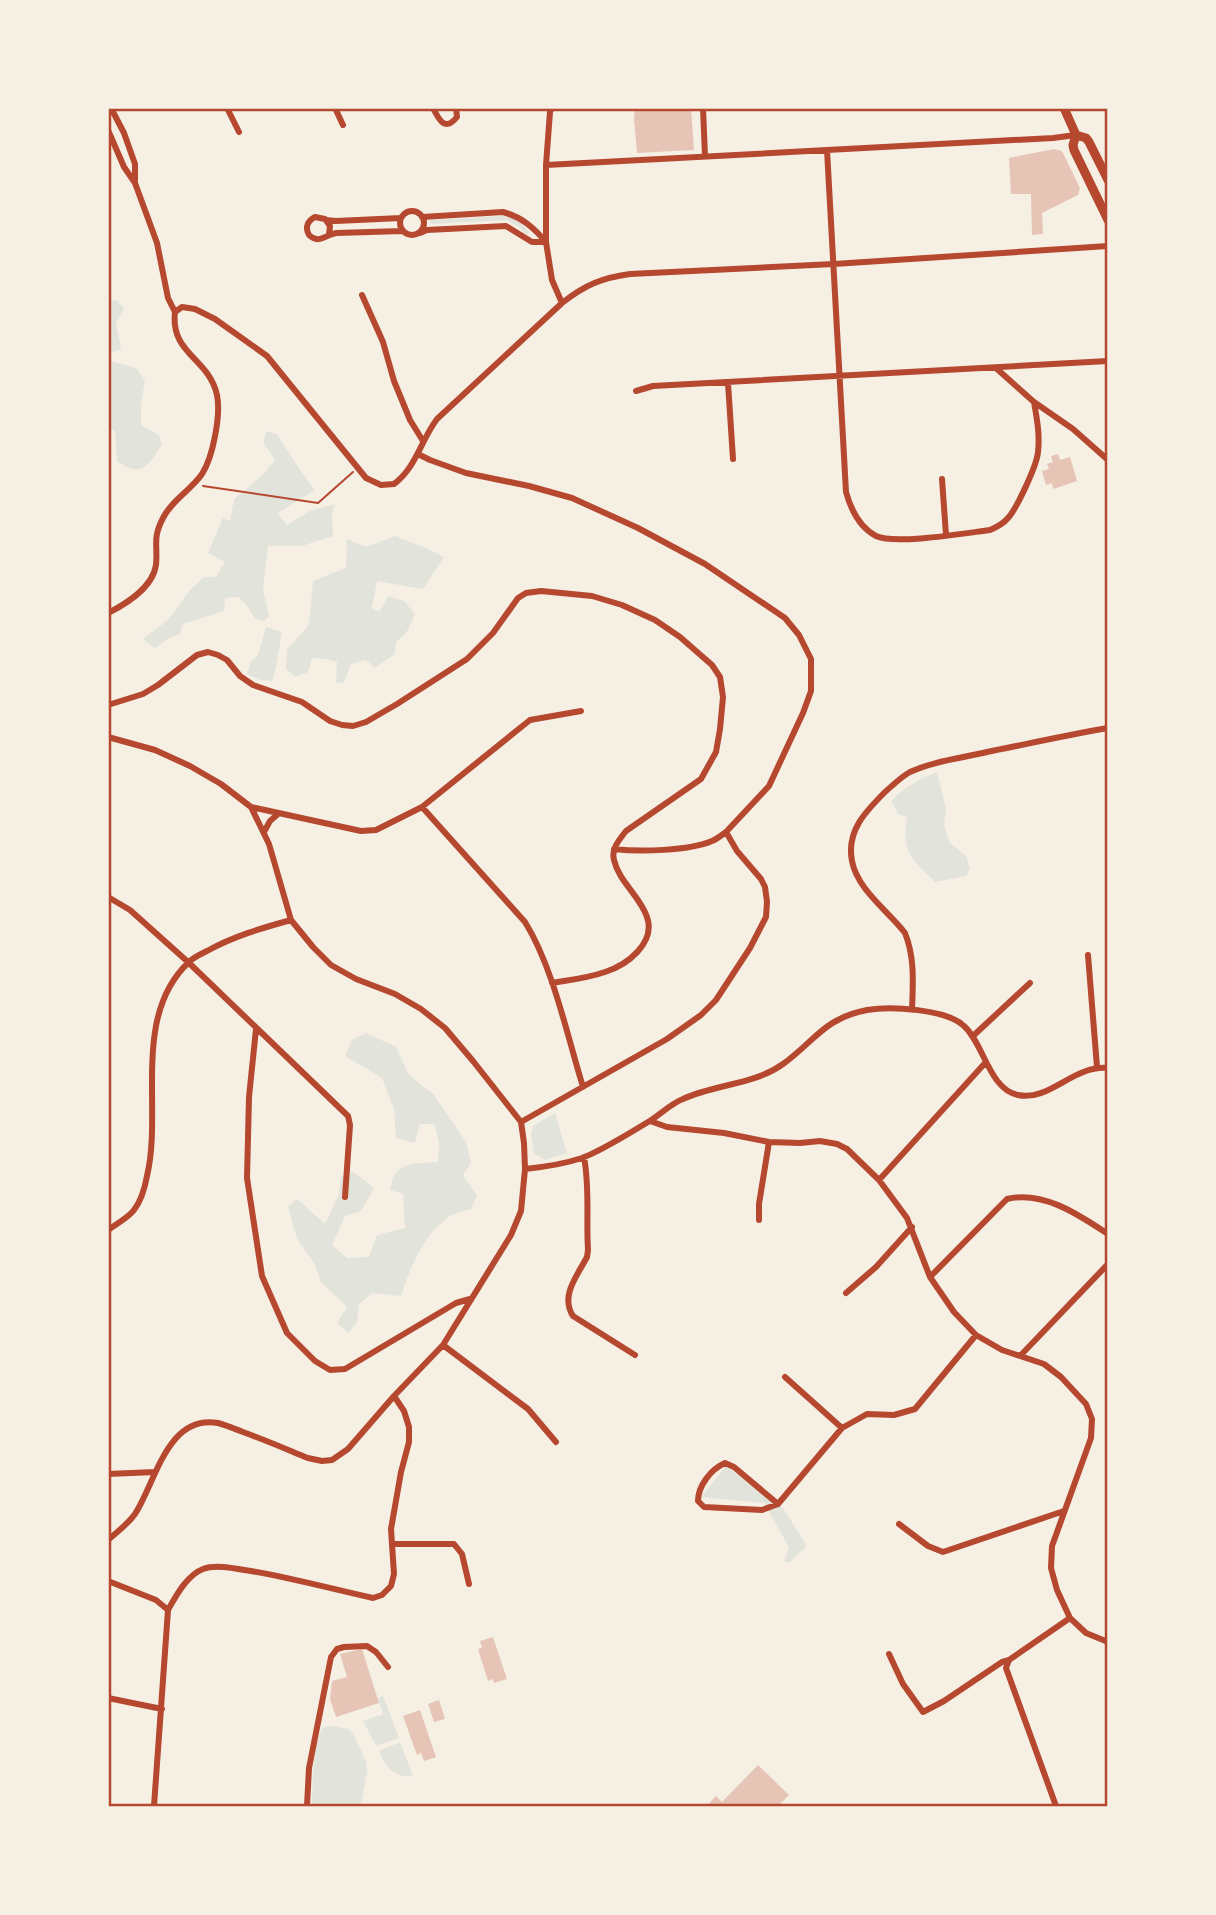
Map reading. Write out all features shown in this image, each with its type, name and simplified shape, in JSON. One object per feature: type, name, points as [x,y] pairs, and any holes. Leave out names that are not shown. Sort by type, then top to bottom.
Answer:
[{"type":"main road","points":[[1063,108],[1076,135],[1074,150],[1108,220]]},
{"type":"main road","points":[[1076,135],[1089,142],[1108,180]]},
{"type":"street","points":[[111,108],[124,133],[135,164],[135,183]]},
{"type":"street","points":[[227,108],[239,132]]},
{"type":"street","points":[[335,108],[343,125]]},
{"type":"street","points":[[433,108],[441,123],[446,124],[457,117],[456,108]]},
{"type":"street","points":[[552,108],[546,165],[546,242],[552,280],[562,303]]},
{"type":"street","points":[[703,108],[705,156]]},
{"type":"street","points":[[108,130],[124,167],[135,183],[157,243],[168,298],[175,312],[176,336],[184,349],[211,378],[218,397],[216,427],[207,462],[201,475],[168,507],[160,522],[155,539],[156,565],[151,578],[138,593],[108,614]]},
{"type":"street","points":[[546,165],[1076,135]]},
{"type":"street","points":[[827,150],[846,492],[851,509],[860,522],[876,536],[893,540],[990,530],[999,526],[1009,517],[1038,454],[1038,424],[1034,402]]},
{"type":"street","points":[[402,230],[401,218],[411,211],[422,217],[424,226],[420,233]]},
{"type":"street","points":[[422,217],[503,212],[525,222],[546,242]]},
{"type":"street","points":[[326,219],[330,226],[328,234],[323,239],[315,240],[307,232],[307,225],[312,219],[319,217],[336,221],[401,218]]},
{"type":"street","points":[[328,234],[402,230],[412,236],[427,230],[506,226],[532,242],[546,242]]},
{"type":"street","points":[[175,312],[182,307],[206,314],[225,324],[267,356],[366,478],[373,483],[394,485],[411,468],[437,419],[562,303],[590,284],[608,277],[1108,246]]},
{"type":"street","points":[[362,295],[383,342],[394,381],[423,441]]},
{"type":"street","points":[[636,391],[653,386],[1108,361]]},
{"type":"street","points":[[997,369],[1108,460]]},
{"type":"street","points":[[728,383],[733,459]]},
{"type":"street","points":[[418,454],[466,473],[572,498],[638,528],[705,565],[785,618],[799,635],[811,659],[811,691],[768,786],[726,832],[712,841],[689,847],[642,851],[614,849]]},
{"type":"street","points":[[942,479],[946,535]]},
{"type":"street","points":[[108,705],[143,694],[197,654],[208,652],[227,660],[240,676],[253,685],[298,700],[342,725],[353,726],[366,722],[397,704],[467,659],[493,633],[518,598],[526,593],[541,591],[592,596],[622,605],[655,620],[712,665],[720,677],[723,697],[716,752],[701,779],[626,831],[614,849],[613,858],[617,869],[648,919],[649,934],[645,942],[629,959],[608,972],[552,983]]},
{"type":"street","points":[[108,737],[135,744],[190,766],[221,784],[251,807],[361,831],[376,830],[422,807],[530,720],[581,711]]},
{"type":"street","points":[[912,1010],[914,969],[905,933],[860,880],[852,862],[852,840],[860,819],[898,780],[912,771],[941,761],[1108,728]]},
{"type":"street","points":[[108,1540],[134,1516],[155,1472],[175,1439],[186,1428],[202,1422],[219,1423],[322,1461],[332,1460],[348,1448],[394,1395],[443,1345],[511,1235],[521,1211],[525,1169],[521,1122],[445,1028],[421,1009],[395,994],[356,979],[331,965],[313,947],[291,920],[264,832],[251,807]]},
{"type":"street","points":[[422,807],[525,922],[536,940],[552,983],[583,1087]]},
{"type":"street","points":[[264,832],[278,814]]},
{"type":"street","points":[[521,1122],[667,1039],[701,1015],[716,1000],[750,948],[766,917],[767,895],[761,879],[737,852],[726,832]]},
{"type":"street","points":[[108,897],[130,910],[188,962],[348,1116],[350,1125],[345,1197]]},
{"type":"street","points":[[108,1230],[133,1211],[145,1187],[152,1156],[151,1068],[158,1017],[171,986],[188,962],[224,942],[291,920]]},
{"type":"street","points":[[1088,955],[1097,1067]]},
{"type":"street","points":[[974,1036],[1030,984]]},
{"type":"street","points":[[525,1169],[584,1157],[650,1121],[681,1100],[703,1091],[762,1076],[783,1064],[821,1029],[838,1019],[869,1010],[912,1010],[954,1018],[974,1036],[1000,1084],[1018,1096],[1043,1092],[1084,1070],[1108,1068]]},
{"type":"street","points":[[256,1029],[249,1097],[247,1178],[262,1276],[287,1333],[316,1361],[330,1370],[345,1369],[456,1303],[470,1299]]},
{"type":"street","points":[[879,1180],[986,1062]]},
{"type":"street","points":[[650,1121],[667,1127],[724,1133],[769,1142],[820,1141],[847,1149],[879,1180],[907,1218],[930,1277],[954,1312],[976,1335],[1002,1350],[1044,1364],[1061,1377],[1086,1404],[1092,1419],[1091,1438],[1052,1546],[1051,1568],[1057,1590],[1070,1618],[1086,1633],[1108,1642]]},
{"type":"street","points":[[759,1220],[769,1142]]},
{"type":"street","points":[[584,1157],[589,1201],[588,1250],[568,1294],[568,1307],[573,1316],[635,1355]]},
{"type":"street","points":[[930,1277],[1007,1199],[1033,1198],[1073,1211],[1108,1234]]},
{"type":"street","points":[[846,1293],[876,1267],[912,1227]]},
{"type":"street","points":[[1021,1355],[1108,1264]]},
{"type":"street","points":[[778,1504],[734,1467],[724,1463],[716,1467],[698,1491],[698,1501],[704,1507],[762,1510],[778,1504],[842,1428],[867,1414],[894,1415],[915,1409],[976,1335]]},
{"type":"street","points":[[443,1345],[528,1409],[556,1442]]},
{"type":"street","points":[[785,1377],[842,1428]]},
{"type":"street","points":[[154,1807],[168,1610],[194,1575],[203,1569],[216,1567],[239,1569],[373,1598],[382,1595],[391,1586],[394,1573],[391,1529],[409,1442],[409,1427],[404,1411],[394,1395]]},
{"type":"street","points":[[108,1474],[155,1472]]},
{"type":"street","points":[[899,1524],[928,1546],[943,1552],[1064,1511]]},
{"type":"street","points":[[393,1544],[454,1544],[462,1554],[469,1584]]},
{"type":"street","points":[[108,1581],[156,1600],[168,1610]]},
{"type":"street","points":[[889,1654],[903,1684],[923,1712],[1009,1660],[1070,1618]]},
{"type":"street","points":[[307,1807],[309,1768],[331,1657],[337,1649],[367,1646],[376,1651],[388,1667]]},
{"type":"street","points":[[1009,1660],[1006,1668],[1010,1681],[1056,1807]]},
{"type":"street","points":[[108,1698],[162,1709]]},
{"type":"path","points":[[192,484],[318,503],[357,468]]},
{"type":"shaded area","points":[[501,216],[517,220],[526,228],[528,234],[506,220],[431,224],[429,221],[431,220]]},
{"type":"shaded area","points":[[117,300],[124,309],[116,323],[121,349],[109,353],[109,301]]},
{"type":"shaded area","points":[[109,355],[111,361],[136,368],[145,380],[141,425],[159,435],[162,444],[149,463],[139,469],[117,461],[115,431],[109,427]]},
{"type":"shaded area","points":[[267,431],[277,434],[315,490],[278,513],[287,525],[310,511],[335,504],[332,514],[333,536],[302,546],[268,546],[263,590],[269,616],[264,621],[255,619],[238,597],[225,598],[224,611],[183,624],[180,634],[155,648],[143,639],[169,619],[189,591],[204,577],[216,577],[225,562],[208,553],[223,518],[230,521],[234,499],[262,476],[275,460],[263,442]]},
{"type":"shaded area","points":[[395,536],[444,557],[423,589],[377,581],[372,608],[379,612],[388,596],[404,601],[415,614],[408,630],[396,643],[395,654],[375,668],[366,660],[351,664],[344,682],[336,683],[337,662],[326,659],[312,658],[308,672],[295,677],[286,669],[287,649],[309,625],[313,581],[346,568],[347,539],[366,547]]},
{"type":"shaded area","points":[[266,627],[282,632],[272,681],[260,680],[247,674],[251,661],[258,655]]},
{"type":"shaded area","points":[[937,772],[946,809],[944,825],[949,842],[966,856],[970,868],[966,876],[935,882],[910,854],[906,839],[907,817],[898,814],[891,801],[912,784]]},
{"type":"shaded area","points":[[366,1033],[396,1047],[409,1075],[434,1095],[466,1142],[471,1163],[463,1175],[477,1196],[471,1209],[450,1216],[425,1242],[401,1296],[373,1293],[359,1304],[357,1322],[348,1333],[337,1323],[347,1307],[321,1282],[314,1263],[297,1239],[288,1207],[297,1199],[325,1224],[339,1194],[341,1177],[352,1171],[374,1188],[361,1211],[345,1216],[332,1245],[347,1258],[369,1257],[377,1235],[405,1228],[403,1194],[390,1190],[396,1173],[413,1164],[438,1162],[439,1144],[435,1124],[420,1124],[415,1143],[396,1138],[394,1109],[382,1078],[345,1056],[352,1040]]},
{"type":"shaded area","points":[[555,1113],[567,1153],[545,1160],[534,1153],[531,1134],[533,1126]]},
{"type":"shaded area","points":[[726,1466],[783,1508],[807,1546],[790,1562],[784,1562],[789,1547],[764,1503],[701,1497]]},
{"type":"shaded area","points":[[383,1696],[399,1738],[376,1746],[363,1721],[383,1714],[378,1698]]},
{"type":"shaded area","points":[[324,1727],[348,1729],[353,1733],[366,1762],[367,1772],[361,1806],[312,1806],[317,1741]]},
{"type":"shaded area","points":[[400,1742],[413,1776],[396,1773],[379,1751]]},
{"type":"building","points":[[635,108],[691,108],[694,150],[637,153]]},
{"type":"building","points":[[1054,149],[1062,151],[1080,188],[1078,195],[1042,213],[1043,234],[1032,235],[1031,194],[1011,194],[1009,158]]},
{"type":"building","points":[[1058,454],[1060,460],[1070,457],[1077,481],[1053,489],[1052,483],[1046,485],[1042,471],[1049,469],[1047,464],[1053,462],[1051,456]]},
{"type":"building","points":[[493,1637],[507,1679],[494,1683],[493,1679],[488,1681],[478,1649],[482,1648],[480,1641]]},
{"type":"building","points":[[362,1649],[379,1703],[336,1717],[330,1699],[332,1681],[347,1677],[340,1654]]},
{"type":"building","points":[[439,1700],[445,1719],[434,1722],[428,1704]]},
{"type":"building","points":[[420,1710],[436,1757],[424,1761],[421,1753],[417,1755],[403,1716]]},
{"type":"building","points":[[758,1765],[789,1795],[778,1806],[707,1806],[716,1796],[722,1802]]}]
